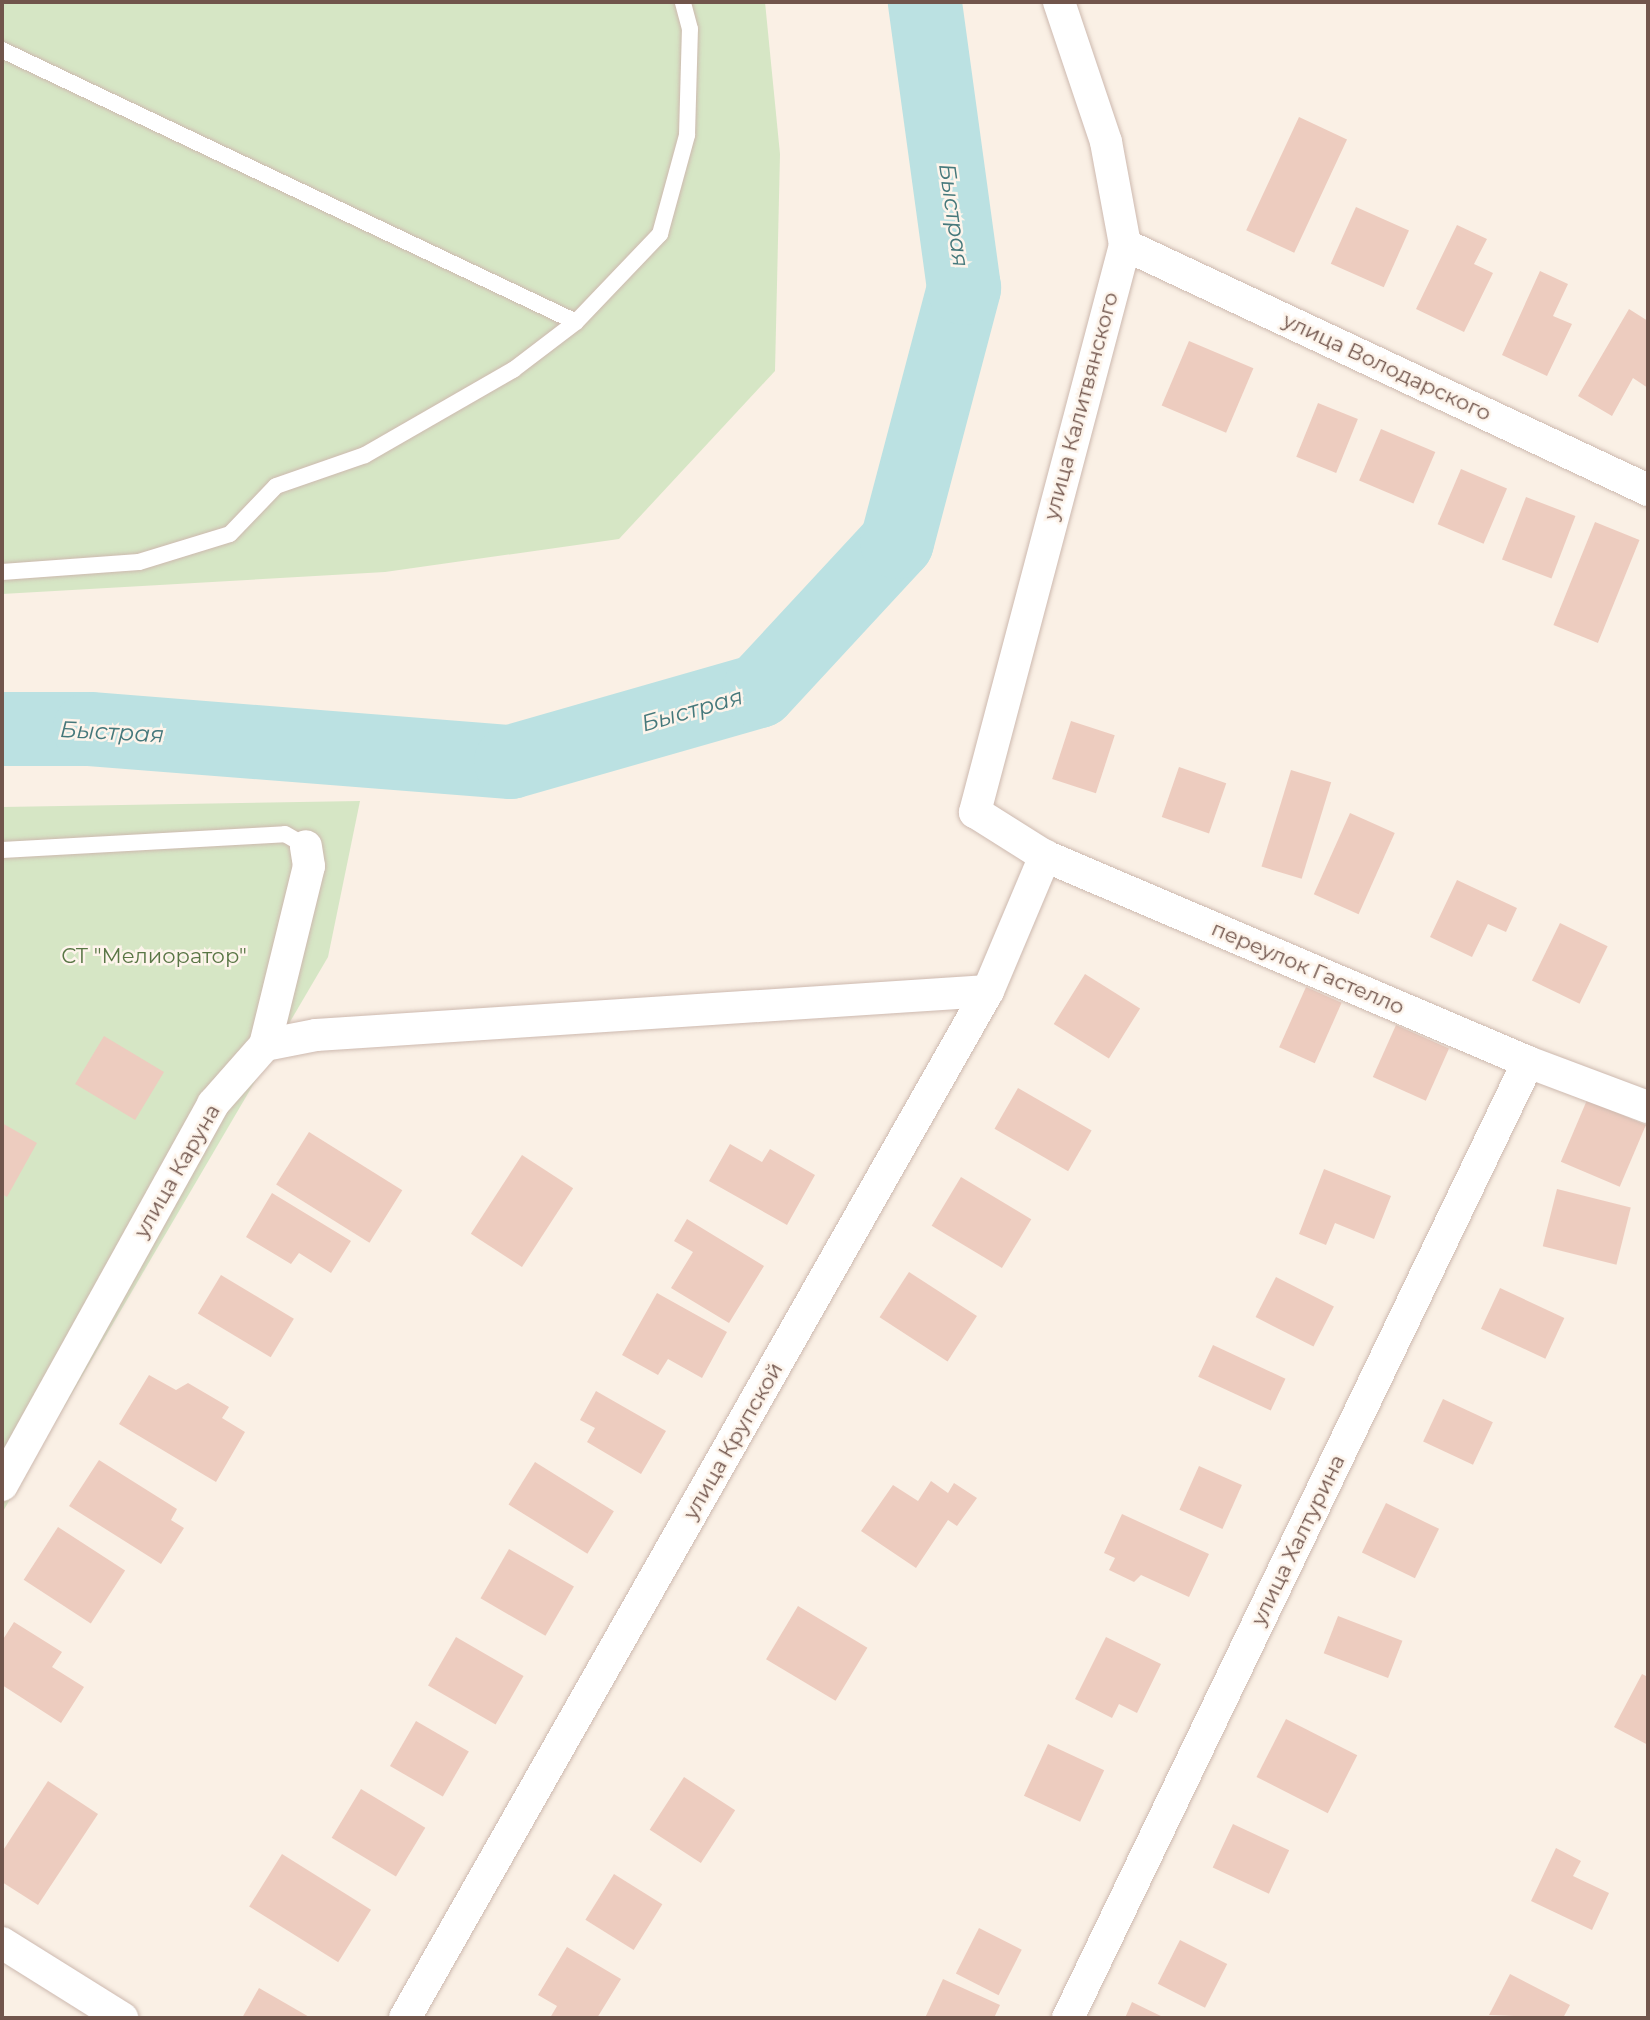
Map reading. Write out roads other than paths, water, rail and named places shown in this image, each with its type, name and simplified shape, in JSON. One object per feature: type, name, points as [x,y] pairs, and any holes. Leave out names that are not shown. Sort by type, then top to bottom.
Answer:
[{"type":"street","name":"улица Калитвянского","points":[[975,812],[1125,245],[1107,142],[1059,2]]},
{"type":"street","name":"улица Володарского","points":[[1125,245],[1648,490]]},
{"type":"street","name":"переулок Гастелло","points":[[975,812],[1045,856],[1528,1062],[1648,1107]]},
{"type":"street","name":"улица Каруна","points":[[2,1485],[213,1104],[265,1045],[309,866],[306,846]]},
{"type":"street","name":"улица Крупской","points":[[405,2018],[988,991],[1045,856]]},
{"type":"street","points":[[265,1045],[330,1034],[988,991]]},
{"type":"street","name":"улица Халтурина","points":[[1068,2018],[1528,1062]]},
{"type":"street","points":[[2,1943],[122,2018]]},
{"type":"lane","points":[[2,572],[139,562],[230,534],[276,486],[365,455],[513,370],[576,322],[660,234],[687,135],[690,29],[683,2]]},
{"type":"lane","points":[[2,50],[576,322]]},
{"type":"lane","points":[[2,850],[285,834],[306,846]]},
{"type":"waterway","name":"Быстрая","points":[[2,729],[90,729],[511,762],[759,691],[897,542],[964,288],[925,2]]},
{"type":"park label","name":"СТ \"Мелиоратор\"","points":[[154,956]]}]
